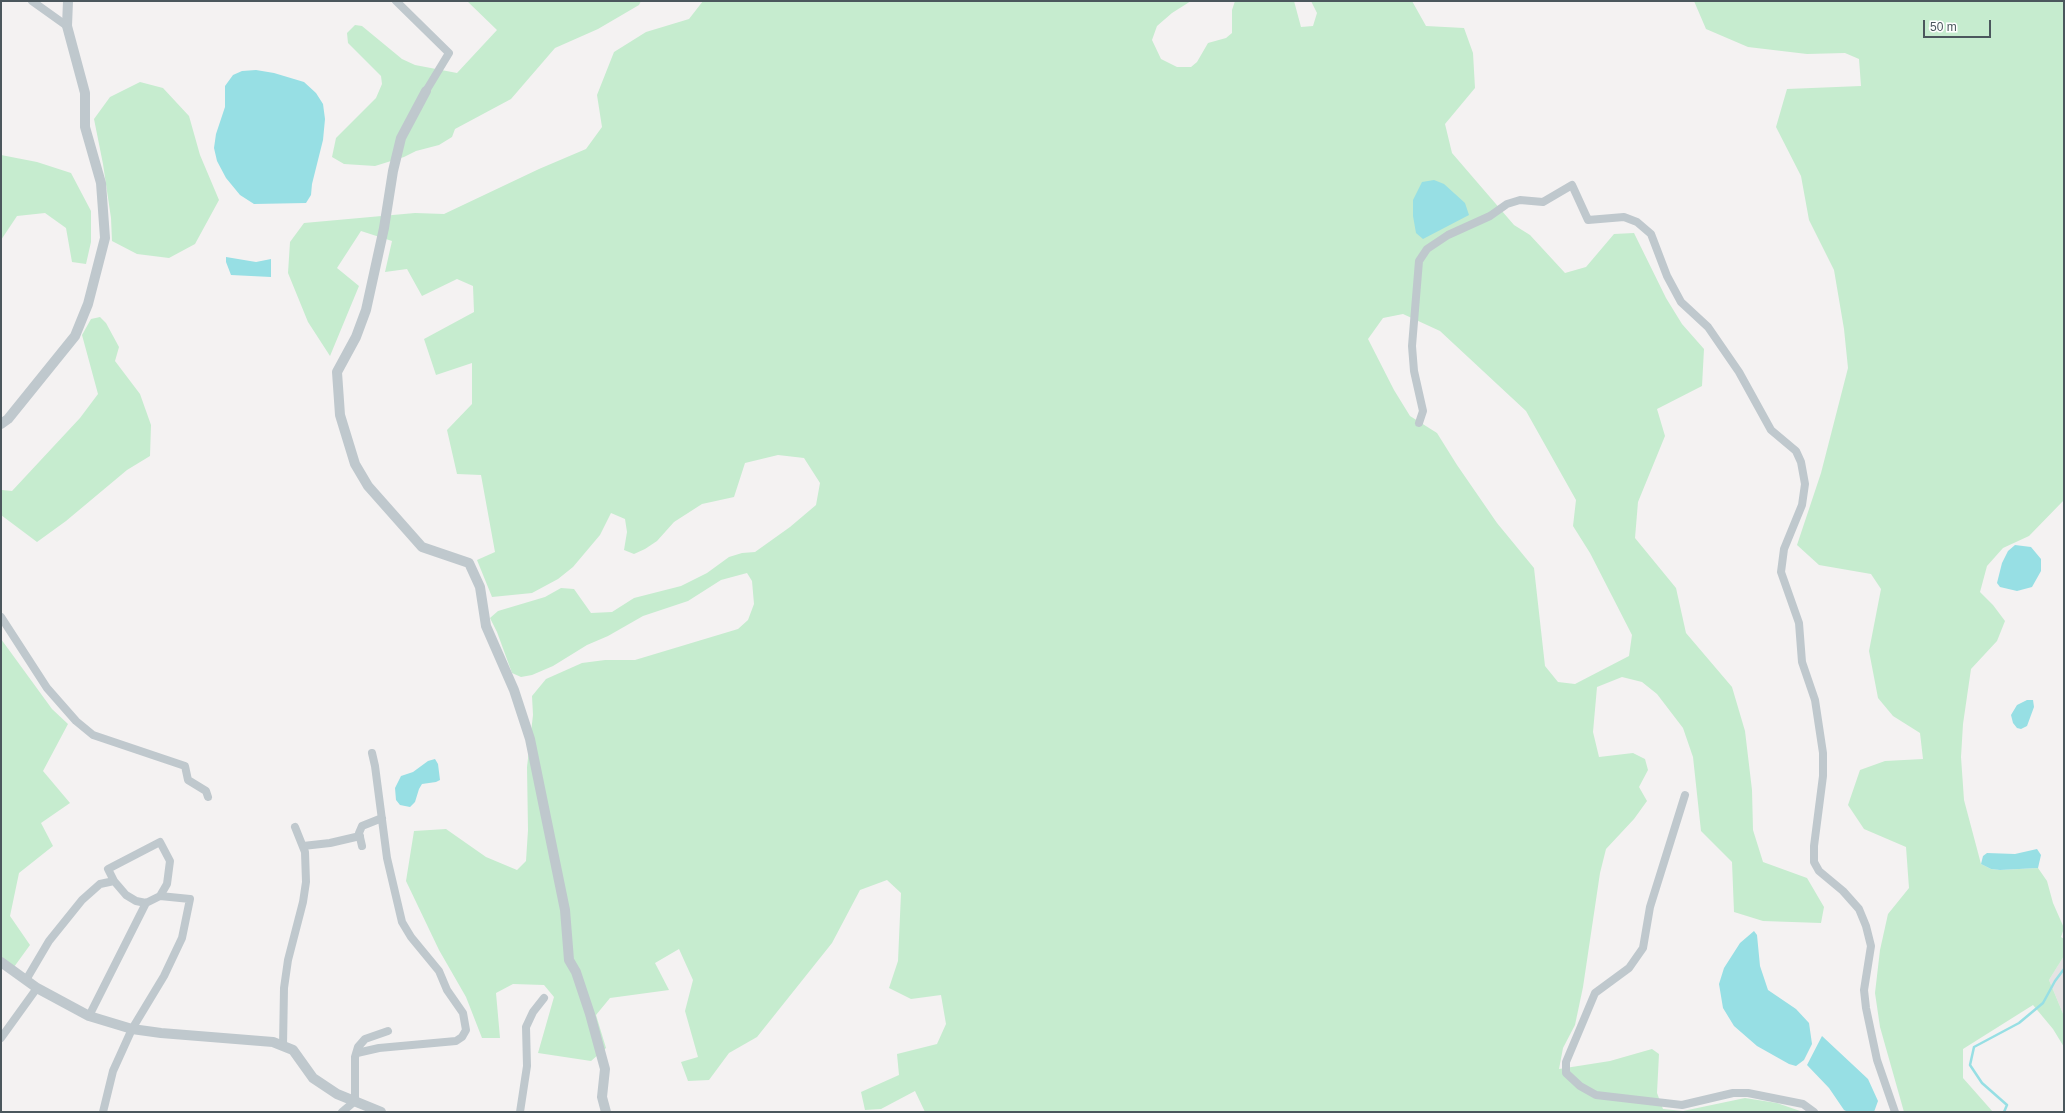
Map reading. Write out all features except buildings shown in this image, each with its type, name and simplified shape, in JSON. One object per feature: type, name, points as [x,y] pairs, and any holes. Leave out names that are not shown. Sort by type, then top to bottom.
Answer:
[{"type":"street","points":[[32,1],[67,26]]},
{"type":"street","points":[[1,424],[8,419],[75,336],[88,304],[105,238],[101,183],[85,128],[85,93],[67,26],[68,1]]},
{"type":"street","points":[[396,1],[449,53],[400,138],[384,228],[366,310],[356,337],[337,372],[340,415],[355,464],[368,486],[422,547],[469,563],[480,587],[486,626],[514,690],[530,739],[565,910],[569,960],[576,972],[590,1014],[605,1069],[602,1097],[606,1112]]},
{"type":"street","points":[[1418,423],[1423,411],[1414,371],[1412,346],[1419,261],[1427,249],[1448,235],[1490,216],[1507,204],[1520,200],[1543,202],[1572,186],[1588,220],[1624,217],[1637,222],[1651,234],[1667,276],[1681,302],[1708,327],[1739,372],[1771,430],[1796,451],[1801,462],[1805,484],[1802,505],[1784,549],[1780,572],[1799,623],[1802,662],[1815,700],[1823,753],[1823,776],[1814,846],[1814,862],[1819,871],[1843,891],[1859,910],[1866,926],[1871,946],[1864,990],[1866,1008],[1877,1060],[1895,1112]]},
{"type":"street","points":[[1,617],[47,688],[76,722],[92,734],[185,766],[188,780],[206,791],[208,797]]},
{"type":"street","points":[[357,1053],[379,1048],[456,1041],[462,1037],[466,1030],[464,1013],[447,990],[439,971],[410,937],[402,922],[387,858],[372,753]]},
{"type":"street","points":[[1685,794],[1650,907],[1643,948],[1629,968],[1595,993],[1566,1062],[1566,1073],[1580,1086],[1596,1095],[1682,1105],[1733,1093],[1748,1093],[1803,1104],[1814,1112]]},
{"type":"street","points":[[362,846],[360,836],[362,826],[382,818]]},
{"type":"street","points":[[283,1046],[284,988],[288,960],[303,902],[306,882],[307,862],[303,846],[295,827]]},
{"type":"street","points":[[303,846],[330,843],[360,836]]},
{"type":"street","points":[[146,903],[136,901],[126,895],[114,881],[108,869],[160,842],[170,861],[167,884],[160,896]]},
{"type":"street","points":[[26,980],[49,941],[82,900],[100,884],[114,881]]},
{"type":"street","points":[[89,1016],[146,903],[160,896],[190,899],[182,938],[164,976],[132,1029],[113,1071],[103,1112]]},
{"type":"street","points":[[1,962],[38,988],[89,1016],[132,1029],[161,1033],[273,1042],[292,1050],[314,1078],[337,1094],[381,1112]]},
{"type":"street","points":[[1,1038],[38,988]]},
{"type":"street","points":[[520,1112],[527,1066],[526,1027],[533,1012],[544,998]]},
{"type":"street","points":[[355,1102],[357,1053],[365,1039],[388,1031]]},
{"type":"street","points":[[342,1112],[355,1102]]},
{"type":"shaded area","points":[[2064,956],[2064,1016],[2049,980]]},
{"type":"green space","points":[[467,1],[641,1],[639,5],[598,29],[555,48],[511,99],[455,129],[452,137],[439,145],[416,151],[404,157],[375,166],[344,164],[332,157],[336,138],[376,98],[382,84],[381,76],[348,43],[347,33],[355,25],[362,26],[402,59],[415,65],[457,73],[497,30]]},
{"type":"green space","points":[[703,1],[1191,1],[1172,13],[1157,26],[1152,40],[1161,59],[1177,67],[1191,67],[1197,62],[1208,43],[1226,38],[1232,33],[1232,10],[1235,1],[1294,1],[1301,27],[1313,26],[1317,13],[1311,1],[1412,1],[1426,26],[1464,28],[1473,53],[1475,88],[1445,124],[1452,153],[1514,225],[1530,235],[1565,273],[1586,267],[1614,234],[1634,233],[1666,298],[1682,324],[1704,349],[1702,386],[1657,409],[1665,436],[1638,502],[1635,538],[1676,588],[1686,633],[1732,687],[1745,731],[1752,790],[1753,830],[1763,862],[1807,878],[1824,907],[1821,923],[1763,921],[1734,912],[1732,862],[1701,831],[1693,757],[1683,728],[1657,694],[1642,682],[1622,677],[1597,687],[1593,732],[1599,757],[1633,753],[1645,759],[1648,770],[1639,787],[1647,801],[1634,819],[1606,849],[1600,873],[1583,987],[1575,1025],[1563,1048],[1559,1069],[1610,1061],[1652,1049],[1659,1054],[1657,1093],[1663,1109],[1683,1111],[1745,1098],[1777,1103],[1803,1112],[925,1112],[915,1091],[881,1109],[865,1110],[861,1092],[899,1075],[897,1054],[937,1044],[946,1024],[941,995],[911,999],[889,988],[898,961],[901,893],[887,880],[860,890],[832,943],[757,1037],[729,1053],[709,1080],[688,1081],[681,1062],[698,1057],[685,1011],[693,980],[679,949],[655,963],[669,990],[610,998],[596,1015],[606,1048],[591,1061],[538,1053],[554,997],[544,985],[513,984],[496,993],[500,1038],[482,1038],[466,997],[439,950],[406,881],[414,831],[446,829],[486,857],[517,870],[526,861],[528,830],[527,767],[533,715],[532,696],[546,679],[582,663],[605,660],[635,660],[738,629],[748,620],[754,604],[752,581],[747,573],[721,580],[688,601],[643,616],[608,636],[587,645],[553,666],[532,675],[521,677],[512,673],[497,632],[490,618],[498,611],[545,597],[561,588],[574,589],[591,613],[612,612],[634,598],[681,586],[707,573],[729,557],[742,553],[755,552],[790,527],[816,505],[820,483],[804,458],[778,455],[745,463],[734,497],[702,504],[674,522],[657,541],[645,549],[634,554],[624,550],[627,532],[625,519],[611,513],[600,535],[573,567],[558,579],[532,593],[492,597],[477,560],[495,552],[481,475],[457,474],[447,430],[472,404],[472,363],[436,375],[424,339],[474,312],[473,286],[457,279],[422,296],[407,269],[385,272],[392,241],[361,231],[337,268],[359,286],[330,356],[308,322],[288,273],[290,242],[304,223],[415,213],[444,214],[539,169],[586,149],[602,127],[597,95],[614,52],[646,32],[689,19]],"holes":[[[1403,314],[1440,331],[1526,411],[1576,500],[1573,526],[1590,553],[1632,635],[1629,656],[1575,684],[1558,682],[1545,666],[1534,568],[1497,523],[1437,433],[1410,416],[1394,390],[1368,339],[1383,318]]]},
{"type":"green space","points":[[1694,1],[2064,1],[2064,500],[2029,536],[2003,548],[1987,566],[1980,592],[1993,605],[2005,621],[1997,641],[1971,669],[1963,724],[1961,757],[1964,800],[1981,864],[1991,869],[2000,870],[2038,868],[2047,881],[2053,903],[2064,928],[2061,937],[2064,939],[2064,956],[2049,980],[2064,1016],[2064,1047],[2053,1029],[2033,1005],[1963,1049],[1963,1078],[1993,1112],[1904,1112],[1880,1027],[1875,993],[1880,950],[1888,914],[1909,888],[1906,847],[1864,829],[1848,805],[1860,770],[1885,761],[1923,759],[1920,733],[1893,716],[1878,698],[1869,651],[1881,589],[1871,574],[1819,565],[1797,545],[1821,473],[1848,368],[1844,329],[1834,270],[1809,220],[1801,176],[1776,127],[1787,89],[1861,86],[1859,59],[1845,53],[1807,54],[1748,47],[1706,29]]},
{"type":"green space","points":[[140,82],[163,88],[189,116],[200,155],[219,200],[195,244],[169,258],[137,254],[112,241],[111,218],[103,164],[94,119],[110,97]]},
{"type":"green space","points":[[1,155],[37,162],[71,173],[91,211],[91,242],[86,264],[72,262],[66,228],[45,213],[17,216],[1,240]]},
{"type":"green space","points":[[100,317],[106,323],[119,347],[115,361],[140,394],[151,425],[150,456],[127,470],[66,521],[37,542],[1,515],[1,470],[2,490],[12,491],[80,418],[98,394],[82,335],[91,319]]},
{"type":"green space","points":[[1,639],[52,709],[68,724],[43,771],[70,803],[41,823],[53,846],[19,873],[10,916],[30,945],[14,967],[1,957]]},
{"type":"water","points":[[256,70],[274,73],[304,82],[316,93],[323,104],[325,119],[323,140],[312,184],[311,195],[306,203],[254,204],[240,195],[226,178],[217,161],[214,148],[216,134],[225,107],[225,86],[233,75],[242,71]]},
{"type":"water","points":[[1434,180],[1444,184],[1465,203],[1469,215],[1423,239],[1416,233],[1413,216],[1413,200],[1422,182]]},
{"type":"water","points":[[226,257],[256,262],[271,259],[271,277],[231,275],[226,262]]},
{"type":"water","points":[[2015,545],[2031,547],[2041,559],[2041,571],[2032,587],[2017,591],[2000,587],[1997,583],[2002,563],[2008,551]]},
{"type":"water","points":[[2027,700],[2033,700],[2034,707],[2027,726],[2021,729],[2017,728],[2013,723],[2011,715],[2017,705]]},
{"type":"water","points":[[435,759],[438,764],[440,780],[422,784],[415,802],[410,807],[400,805],[396,800],[395,788],[401,776],[413,772],[428,761]]},
{"type":"water","points":[[2037,849],[2041,855],[2038,868],[2000,870],[1991,869],[1981,864],[1983,856],[1987,853],[2015,854]]},
{"type":"water","points":[[1754,931],[1757,935],[1760,966],[1768,990],[1796,1009],[1809,1023],[1812,1044],[1804,1060],[1796,1066],[1789,1064],[1757,1046],[1734,1026],[1723,1008],[1719,984],[1724,968],[1740,943]]},
{"type":"water","points":[[1822,1036],[1868,1079],[1878,1101],[1874,1112],[1848,1112],[1844,1110],[1829,1088],[1807,1065]]},
{"type":"waterway","points":[[2004,1112],[2007,1105],[1982,1083],[1970,1065],[1974,1047],[2019,1023],[2043,1003],[2055,981],[2064,969]]}]
